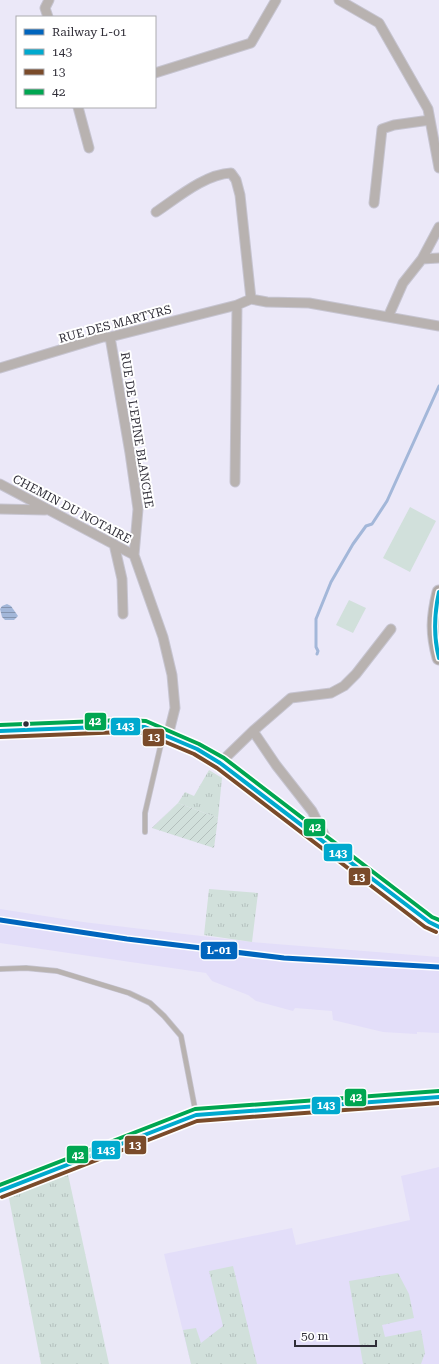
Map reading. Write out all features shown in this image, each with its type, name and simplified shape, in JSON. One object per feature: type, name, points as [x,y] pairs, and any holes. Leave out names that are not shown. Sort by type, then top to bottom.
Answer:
[{"type":"street","points":[[48,16],[44,8],[49,0]]},
{"type":"street","points":[[156,72],[251,43],[276,0]]},
{"type":"street","points":[[339,0],[379,23],[428,109],[439,168]]},
{"type":"street","points":[[78,108],[89,148]]},
{"type":"street","points":[[374,203],[382,129],[394,125],[430,120]]},
{"type":"street","points":[[156,212],[208,178],[221,173],[231,173],[236,180],[240,195],[251,299],[267,302],[309,304],[439,326]]},
{"type":"street","points":[[388,317],[403,283],[422,259],[439,227]]},
{"type":"street","points":[[422,259],[439,258]]},
{"type":"street","name":"RUE DES MARTYRS","points":[[0,368],[103,337],[110,337],[237,305],[251,299]]},
{"type":"street","points":[[235,482],[237,305]]},
{"type":"street","name":"RUE DE L'EPINE BLANCHE","points":[[110,337],[138,509],[134,555],[163,637],[172,675],[175,708],[168,736]]},
{"type":"street","name":"CHEMIN DU NOTAIRE","points":[[0,484],[134,555]]},
{"type":"street","points":[[0,509],[49,511]]},
{"type":"street","points":[[114,544],[122,579],[123,614]]},
{"type":"street","points":[[439,592],[434,615],[436,647],[439,658]]},
{"type":"street","points":[[220,763],[253,730],[291,698],[331,692],[344,686],[356,674],[391,629]]},
{"type":"street","points":[[0,731],[123,726],[145,727],[168,736],[197,749],[220,763],[429,922],[439,927]]},
{"type":"street","points":[[253,730],[276,765],[312,811],[329,845]]},
{"type":"street","points":[[0,1191],[196,1115],[439,1097]]},
{"type":"lane","points":[[145,832],[145,813],[161,744],[168,736]]},
{"type":"lane","points":[[0,969],[26,968],[57,971],[129,993],[150,1003],[164,1016],[181,1036],[196,1115]]},
{"type":"shaded area","points":[[0,909],[83,922],[252,942],[439,957],[439,1033],[417,1032],[417,1034],[383,1032],[333,1020],[332,1011],[295,1008],[293,1011],[256,1001],[248,995],[212,981],[206,973],[0,943]]},
{"type":"shaded area","points":[[439,1167],[439,1364],[191,1364],[164,1254],[292,1228],[296,1245],[410,1220],[401,1176]]},
{"type":"green space","points":[[410,507],[436,521],[410,572],[383,558]]},
{"type":"green space","points":[[349,600],[366,608],[353,633],[336,625]]},
{"type":"green space","points":[[209,770],[222,778],[218,818],[178,803],[185,792],[194,796]]},
{"type":"green space","points":[[178,803],[218,818],[214,848],[152,828]]},
{"type":"green space","points":[[209,889],[258,893],[252,942],[204,935]]},
{"type":"green space","points":[[66,1165],[109,1364],[41,1364],[7,1188]]},
{"type":"green space","points":[[233,1266],[257,1364],[191,1364],[183,1330],[196,1328],[201,1343],[223,1326],[209,1271]]},
{"type":"green space","points":[[398,1273],[409,1294],[414,1318],[382,1325],[385,1337],[421,1330],[425,1353],[421,1364],[363,1364],[349,1281]]},
{"type":"water","points":[[7,604],[11,606],[18,616],[14,620],[5,620],[2,617],[0,609],[2,606]]},
{"type":"waterway","points":[[317,654],[316,619],[331,582],[353,544],[366,526],[372,524],[387,501],[439,386]]},
{"type":"rail line","name":"L-01","points":[[0,920],[127,939],[284,958],[439,967]]},
{"type":"transit line","name":"143","points":[[439,592],[435,625],[439,658]]},
{"type":"transit line","name":"42","points":[[0,725],[123,720],[146,721],[199,744],[224,758],[432,917],[439,920]]},
{"type":"transit line","name":"143","points":[[0,731],[123,726],[145,727],[197,749],[220,763],[429,922],[439,927]]},
{"type":"transit line","name":"13","points":[[0,737],[123,732],[144,733],[194,754],[217,768],[425,927],[436,932]]},
{"type":"transit line","name":"42","points":[[0,1185],[195,1109],[439,1091]]},
{"type":"transit line","name":"143","points":[[0,1191],[196,1115],[439,1097]]},
{"type":"transit line","name":"13","points":[[2,1197],[197,1121],[439,1103]]}]
